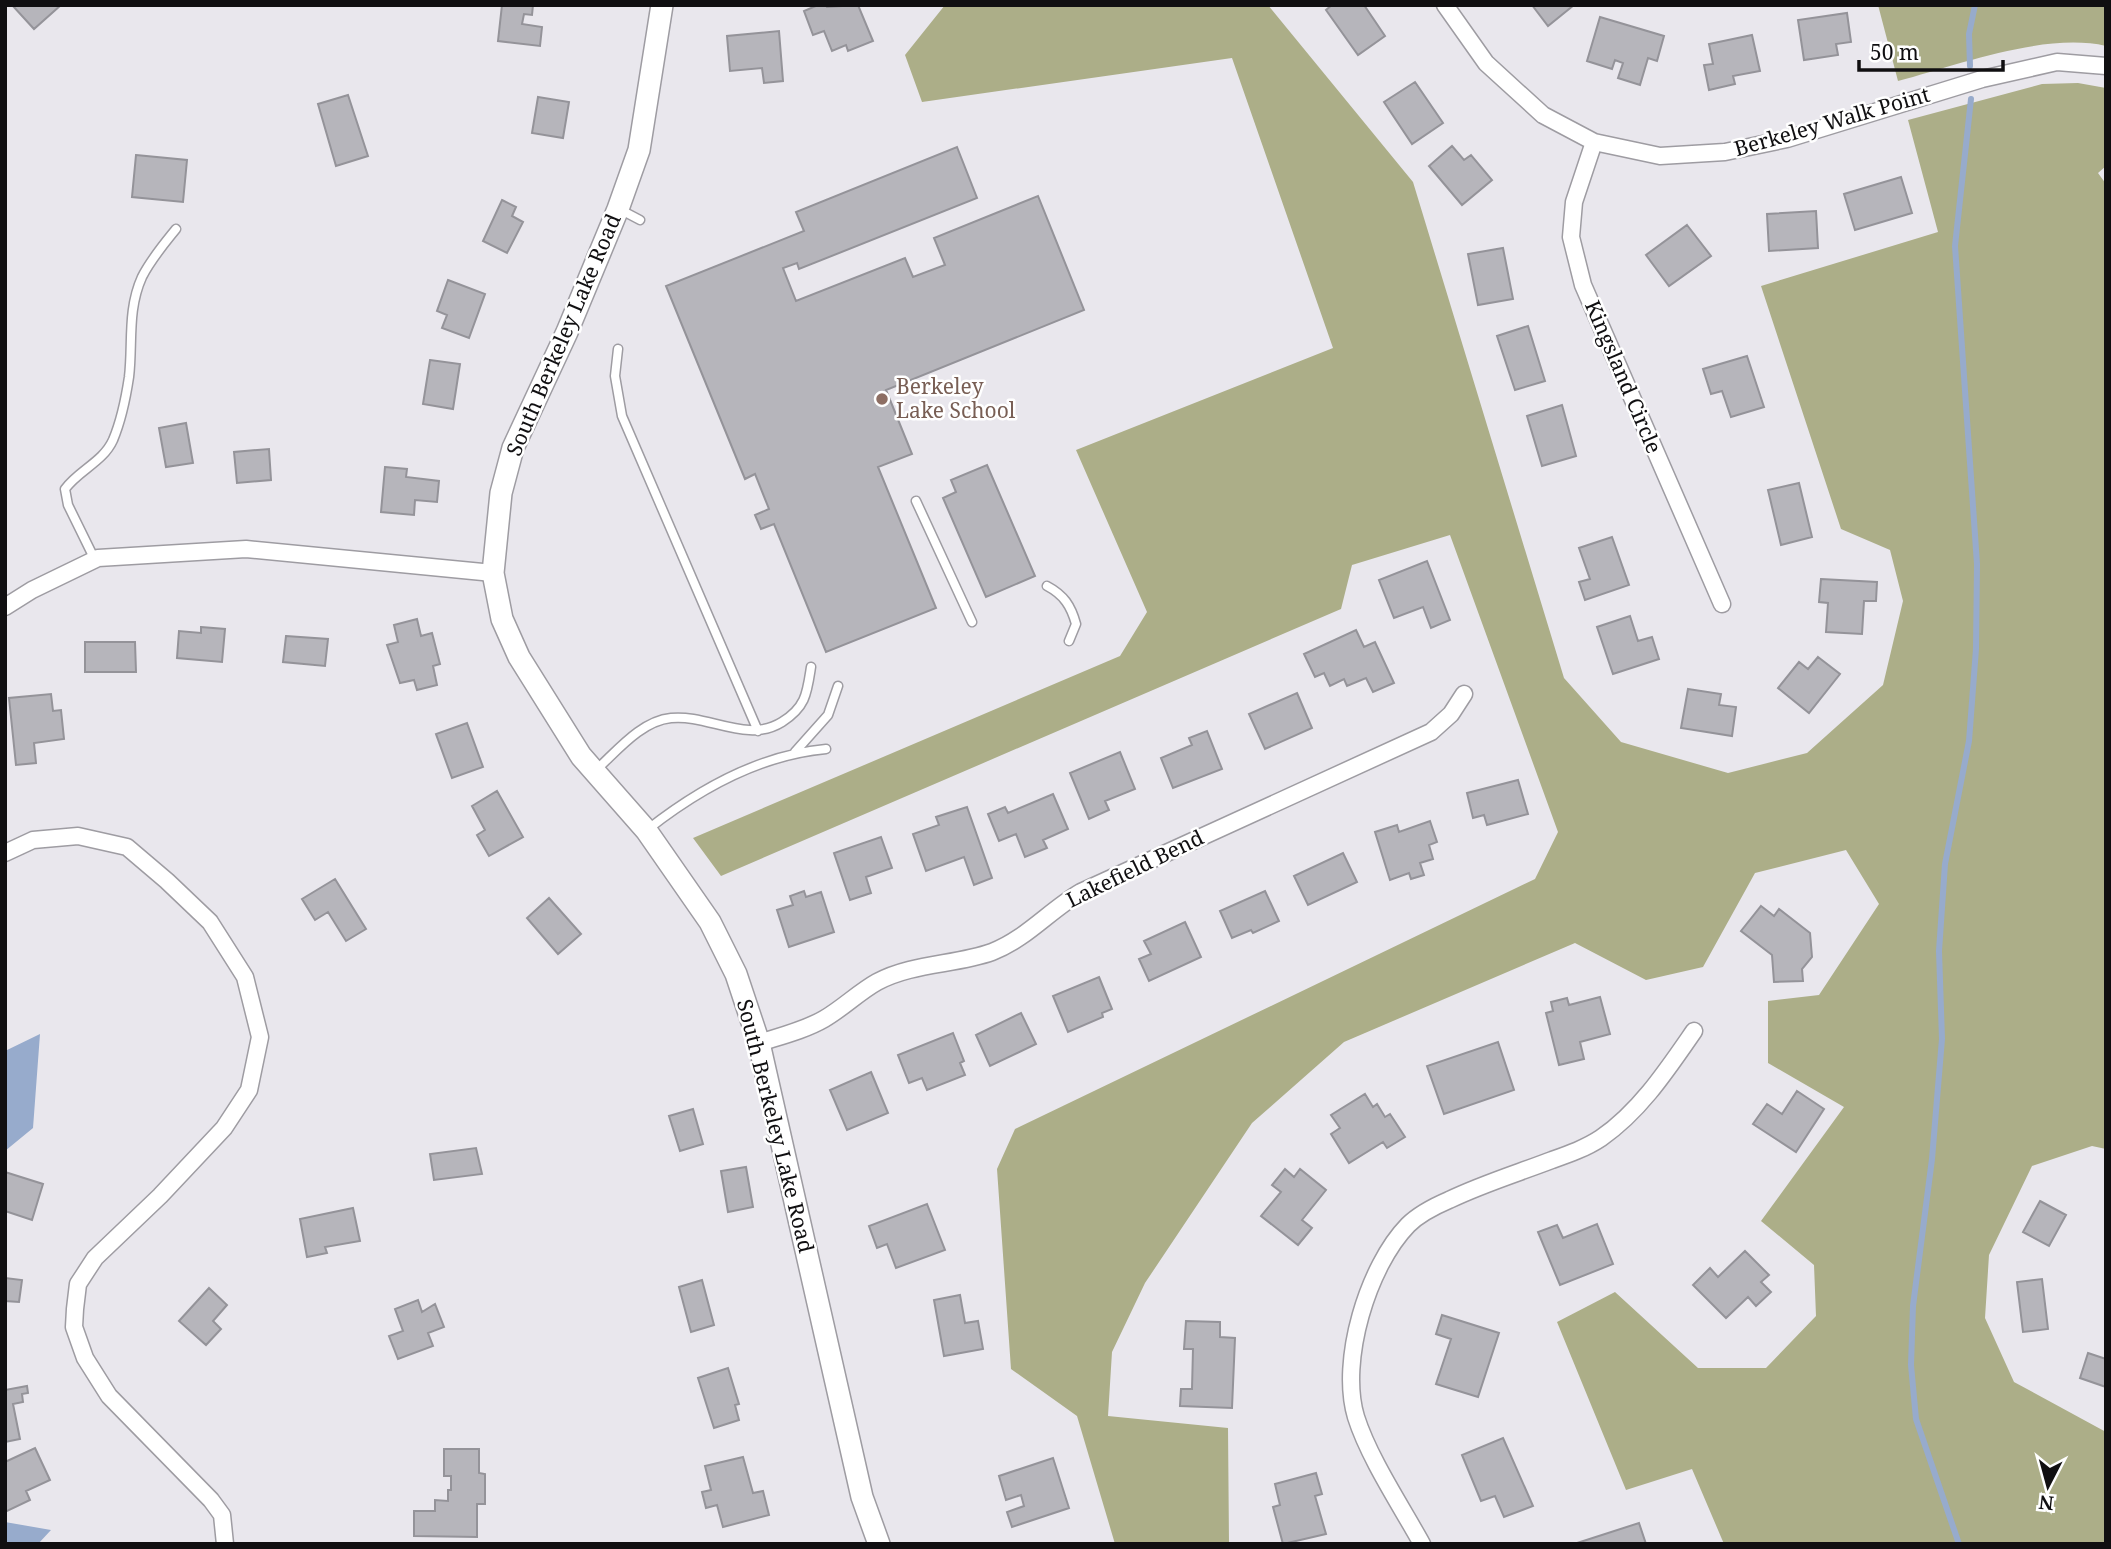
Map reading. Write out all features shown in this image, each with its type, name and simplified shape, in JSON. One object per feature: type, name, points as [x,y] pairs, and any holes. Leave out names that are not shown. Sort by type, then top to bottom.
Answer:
[{"type":"street","name":"South Berkeley Lake Road","points":[[662,5],[639,150],[618,209],[567,332],[513,448],[501,493],[493,573],[502,618],[519,657],[581,756],[646,830],[710,922],[736,974],[759,1043],[862,1497],[880,1544]]},
{"type":"street","name":"Berkeley Walk Point","points":[[1445,5],[1486,63],[1543,115],[1594,142],[1660,156],[1725,152],[1787,139],[1982,79],[2057,62],[2106,66]]},
{"type":"street","name":"Kingsland Circle","points":[[1594,142],[1574,202],[1571,237],[1583,285],[1722,604]]},
{"type":"street","points":[[5,607],[32,590],[95,560],[246,550],[493,573]]},
{"type":"street","name":"Lakefield Bend","points":[[759,1043],[814,1024],[877,982],[895,975],[990,953],[1007,945],[1063,902],[1081,892],[1431,732],[1451,715],[1464,694]]},
{"type":"street","points":[[5,853],[33,840],[78,836],[127,847],[210,922],[245,977],[261,1037],[249,1090],[224,1128],[160,1196],[96,1258],[78,1284],[74,1327],[85,1358],[109,1396],[211,1500],[222,1516],[225,1544]]},
{"type":"street","points":[[1422,1544],[1368,1447],[1356,1416],[1351,1382],[1357,1326],[1387,1252],[1409,1224],[1431,1209],[1450,1199],[1580,1150],[1601,1138],[1656,1087],[1694,1031]]},
{"type":"lane","points":[[618,209],[640,220]]},
{"type":"lane","points":[[95,560],[68,506],[65,489],[73,479],[106,453],[113,439],[129,376],[129,337],[133,308],[142,278],[176,229]]},
{"type":"lane","points":[[618,349],[615,376],[622,416],[758,731]]},
{"type":"lane","points":[[916,501],[972,622]]},
{"type":"lane","points":[[1047,586],[1060,593],[1072,609],[1076,624],[1069,641]]},
{"type":"lane","points":[[594,772],[650,724],[671,718],[758,731],[774,727],[797,713],[807,693],[811,667]]},
{"type":"lane","points":[[795,751],[828,715],[838,686]]},
{"type":"lane","points":[[646,830],[678,805],[718,782],[795,751],[826,749]]},
{"type":"green space","points":[[945,5],[1268,5],[1413,182],[1564,678],[1621,742],[1728,773],[1807,753],[1883,685],[1903,601],[1890,550],[1841,529],[1761,286],[1938,232],[1908,120],[2042,84],[2078,83],[2106,88],[2106,166],[2098,173],[2106,184],[2106,1149],[2092,1146],[2032,1166],[1989,1255],[1985,1318],[2014,1382],[2106,1432],[2106,1544],[1724,1544],[1692,1469],[1626,1490],[1557,1322],[1615,1292],[1698,1368],[1766,1368],[1816,1316],[1814,1265],[1761,1221],[1844,1107],[1768,1063],[1768,1001],[1819,995],[1879,904],[1846,850],[1755,873],[1703,967],[1646,980],[1575,943],[1344,1042],[1252,1123],[1145,1283],[1112,1352],[1108,1416],[1228,1428],[1229,1544],[1115,1544],[1077,1416],[1011,1369],[997,1169],[1015,1129],[1535,879],[1558,832],[1450,535],[1352,565],[1341,609],[721,876],[693,838],[1120,656],[1147,612],[1076,450],[1333,348],[1232,58],[922,102],[905,55]]},
{"type":"green space","points":[[1878,5],[2106,5],[2106,46],[2056,43],[2029,47],[1974,59],[1898,81]]},
{"type":"water","points":[[40,1034],[33,1128],[5,1151],[5,1051]]},
{"type":"water","points":[[5,1522],[51,1530],[38,1544],[5,1544]]},
{"type":"building","points":[[12,5],[61,5],[34,29]]},
{"type":"building","points":[[502,5],[533,5],[532,15],[524,14],[522,24],[542,27],[540,46],[498,41]]},
{"type":"building","points":[[818,5],[858,5],[873,41],[848,51],[846,45],[832,51],[824,31],[813,35],[804,11]]},
{"type":"building","points":[[1332,5],[1364,5],[1385,36],[1358,55],[1326,10]]},
{"type":"building","points":[[1532,5],[1574,5],[1548,26]]},
{"type":"building","points":[[1847,13],[1851,42],[1836,44],[1838,55],[1804,60],[1798,20]]},
{"type":"building","points":[[1600,17],[1664,36],[1657,61],[1648,58],[1640,85],[1618,78],[1623,63],[1615,60],[1612,69],[1587,61]]},
{"type":"building","points":[[779,31],[783,81],[764,83],[762,68],[730,71],[727,36]]},
{"type":"building","points":[[1752,35],[1760,71],[1733,76],[1735,84],[1709,90],[1704,65],[1713,64],[1709,44]]},
{"type":"building","points":[[1415,82],[1443,123],[1412,144],[1384,102]]},
{"type":"building","points":[[348,95],[368,156],[336,166],[318,104]]},
{"type":"building","points":[[538,97],[569,102],[563,138],[532,133]]},
{"type":"building","points":[[1452,146],[1464,160],[1471,155],[1492,180],[1462,205],[1429,166]]},
{"type":"building","points":[[957,147],[977,198],[799,269],[797,263],[783,268],[796,301],[905,258],[913,277],[945,265],[934,238],[1038,196],[1084,310],[886,390],[912,454],[878,467],[936,608],[826,652],[774,524],[761,529],[755,515],[769,509],[755,474],[745,479],[666,286],[804,231],[796,212]]},
{"type":"building","points":[[136,155],[187,160],[183,202],[132,197]]},
{"type":"building","points":[[1901,177],[1912,213],[1855,230],[1844,194]]},
{"type":"building","points":[[502,200],[516,207],[512,216],[523,222],[507,253],[483,241]]},
{"type":"building","points":[[1816,211],[1818,248],[1769,251],[1767,214]]},
{"type":"building","points":[[1687,225],[1711,256],[1669,286],[1646,255]]},
{"type":"building","points":[[1503,248],[1513,299],[1478,305],[1468,254]]},
{"type":"building","points":[[448,280],[485,294],[469,338],[442,328],[447,315],[437,311]]},
{"type":"building","points":[[1528,326],[1545,381],[1515,390],[1497,336]]},
{"type":"building","points":[[1747,356],[1764,407],[1731,417],[1722,391],[1711,394],[1703,369]]},
{"type":"building","points":[[430,360],[460,364],[453,409],[423,404]]},
{"type":"building","points":[[1562,405],[1576,456],[1542,466],[1527,416]]},
{"type":"building","points":[[186,423],[193,463],[166,467],[159,428]]},
{"type":"building","points":[[269,449],[271,480],[237,483],[234,452]]},
{"type":"building","points":[[987,465],[1035,576],[986,597],[943,498],[956,492],[951,480]]},
{"type":"building","points":[[385,467],[407,469],[406,477],[439,481],[437,502],[415,500],[414,515],[381,512]]},
{"type":"building","points":[[1799,483],[1812,537],[1781,545],[1768,490]]},
{"type":"building","points":[[1612,537],[1629,585],[1585,600],[1579,582],[1590,579],[1579,548]]},
{"type":"building","points":[[1427,561],[1450,620],[1431,628],[1423,607],[1394,618],[1379,580]]},
{"type":"building","points":[[1821,579],[1877,582],[1876,601],[1864,601],[1862,634],[1826,632],[1828,603],[1819,602]]},
{"type":"building","points":[[1630,616],[1638,641],[1652,637],[1659,659],[1613,674],[1597,627]]},
{"type":"building","points":[[417,619],[421,636],[432,633],[440,664],[433,666],[437,685],[417,690],[414,680],[400,683],[387,645],[398,642],[394,625]]},
{"type":"building","points":[[201,627],[225,629],[222,662],[177,658],[179,631],[201,633]]},
{"type":"building","points":[[1356,630],[1364,647],[1375,642],[1394,683],[1373,692],[1366,678],[1347,686],[1344,679],[1330,686],[1324,673],[1315,677],[1304,654]]},
{"type":"building","points":[[286,636],[328,639],[325,666],[283,662]]},
{"type":"building","points":[[85,642],[135,642],[136,672],[85,672]]},
{"type":"building","points":[[1818,657],[1840,674],[1809,713],[1778,688],[1799,662],[1808,669]]},
{"type":"building","points":[[1688,689],[1721,694],[1719,705],[1736,707],[1732,736],[1681,728]]},
{"type":"building","points":[[1297,693],[1312,728],[1265,749],[1249,714]]},
{"type":"building","points":[[51,694],[53,711],[61,710],[64,739],[34,743],[36,763],[16,765],[9,698]]},
{"type":"building","points":[[467,723],[483,767],[452,778],[436,734]]},
{"type":"building","points":[[1207,731],[1222,769],[1173,788],[1161,758],[1192,745],[1189,738]]},
{"type":"building","points":[[1120,752],[1135,789],[1105,801],[1109,810],[1089,819],[1070,773]]},
{"type":"building","points":[[1518,780],[1528,814],[1487,825],[1484,815],[1473,818],[1467,793]]},
{"type":"building","points":[[497,791],[523,837],[489,856],[477,835],[485,830],[472,806]]},
{"type":"building","points":[[1053,794],[1068,829],[1043,840],[1047,848],[1025,857],[1016,834],[999,841],[988,814],[1005,807],[1008,813]]},
{"type":"building","points":[[967,807],[992,878],[974,885],[964,857],[926,871],[913,834],[939,825],[936,817]]},
{"type":"building","points":[[1430,821],[1437,842],[1429,845],[1433,859],[1420,863],[1424,875],[1411,879],[1409,873],[1390,880],[1375,832],[1397,825],[1399,832]]},
{"type":"building","points":[[881,837],[892,868],[866,877],[871,893],[850,900],[834,853]]},
{"type":"building","points":[[1343,853],[1357,882],[1308,905],[1294,876]]},
{"type":"building","points":[[335,879],[366,929],[346,941],[328,912],[315,920],[302,899]]},
{"type":"building","points":[[804,891],[806,897],[821,892],[834,932],[789,947],[777,910],[793,905],[790,896]]},
{"type":"building","points":[[1265,891],[1279,921],[1253,933],[1251,930],[1232,938],[1220,911]]},
{"type":"building","points":[[549,898],[581,934],[558,954],[527,918]]},
{"type":"building","points":[[1761,906],[1774,916],[1779,909],[1810,933],[1812,957],[1802,969],[1803,981],[1774,982],[1772,955],[1741,931]]},
{"type":"building","points":[[1185,922],[1201,957],[1149,981],[1139,959],[1151,954],[1144,941]]},
{"type":"building","points":[[1099,977],[1112,1009],[1102,1013],[1103,1017],[1068,1032],[1053,996]]},
{"type":"building","points":[[1600,997],[1610,1034],[1580,1042],[1584,1059],[1559,1065],[1546,1013],[1553,1011],[1551,1002],[1567,998],[1569,1005]]},
{"type":"building","points":[[1021,1013],[1036,1044],[990,1066],[976,1035]]},
{"type":"building","points":[[953,1033],[964,1061],[960,1063],[965,1075],[927,1090],[922,1078],[909,1083],[898,1055]]},
{"type":"building","points":[[1498,1042],[1514,1090],[1444,1114],[1427,1066]]},
{"type":"building","points":[[871,1072],[888,1113],[847,1130],[830,1090]]},
{"type":"building","points":[[1797,1091],[1824,1109],[1796,1152],[1753,1124],[1767,1104],[1782,1114]]},
{"type":"building","points":[[1365,1094],[1373,1107],[1377,1104],[1385,1117],[1390,1114],[1405,1137],[1387,1148],[1383,1142],[1349,1163],[1331,1134],[1340,1128],[1331,1115]]},
{"type":"building","points":[[693,1109],[703,1144],[680,1151],[669,1116]]},
{"type":"building","points":[[476,1148],[482,1174],[434,1180],[430,1154]]},
{"type":"building","points":[[746,1167],[753,1207],[728,1212],[721,1171]]},
{"type":"building","points":[[1285,1169],[1294,1177],[1300,1169],[1326,1190],[1302,1220],[1312,1228],[1298,1245],[1261,1216],[1281,1192],[1272,1185]]},
{"type":"building","points":[[5,1172],[43,1184],[32,1220],[5,1211]]},
{"type":"building","points":[[2040,1201],[2066,1215],[2049,1246],[2023,1232]]},
{"type":"building","points":[[927,1204],[945,1250],[896,1268],[887,1244],[877,1248],[869,1226]]},
{"type":"building","points":[[353,1208],[360,1241],[325,1247],[327,1253],[307,1257],[300,1219]]},
{"type":"building","points":[[1597,1224],[1613,1264],[1560,1285],[1538,1232],[1557,1225],[1563,1238]]},
{"type":"building","points":[[1745,1251],[1769,1275],[1761,1282],[1771,1292],[1756,1306],[1748,1297],[1726,1318],[1693,1285],[1710,1268],[1718,1277]]},
{"type":"building","points":[[5,1278],[22,1280],[19,1302],[5,1301]]},
{"type":"building","points":[[2042,1279],[2048,1329],[2023,1332],[2017,1282]]},
{"type":"building","points":[[702,1280],[714,1325],[691,1332],[679,1287]]},
{"type":"building","points":[[209,1288],[227,1305],[213,1321],[221,1329],[206,1345],[179,1321]]},
{"type":"building","points":[[960,1295],[965,1323],[978,1321],[983,1349],[944,1356],[934,1300]]},
{"type":"building","points":[[418,1300],[422,1312],[435,1304],[444,1327],[428,1333],[433,1346],[398,1359],[389,1336],[403,1331],[395,1309]]},
{"type":"building","points":[[1442,1315],[1499,1333],[1478,1397],[1436,1384],[1451,1339],[1436,1334]]},
{"type":"building","points":[[1186,1321],[1220,1322],[1220,1337],[1235,1338],[1232,1408],[1180,1406],[1181,1389],[1192,1389],[1193,1349],[1184,1349]]},
{"type":"building","points":[[2088,1353],[2106,1359],[2106,1387],[2080,1378]]},
{"type":"building","points":[[728,1368],[739,1404],[735,1405],[739,1420],[714,1428],[698,1378]]},
{"type":"building","points":[[27,1386],[28,1393],[22,1394],[23,1402],[13,1404],[20,1439],[5,1442],[5,1390]]},
{"type":"building","points":[[1503,1438],[1533,1506],[1504,1517],[1495,1496],[1481,1501],[1462,1455]]},
{"type":"building","points":[[35,1448],[50,1480],[26,1491],[30,1500],[5,1512],[5,1462]]},
{"type":"building","points":[[444,1449],[479,1449],[479,1473],[485,1474],[485,1504],[477,1504],[477,1537],[414,1536],[414,1511],[435,1511],[435,1500],[448,1501],[451,1476],[444,1476]]},
{"type":"building","points":[[743,1457],[753,1493],[763,1491],[769,1515],[723,1527],[717,1505],[706,1508],[702,1492],[711,1490],[705,1466]]},
{"type":"building","points":[[1053,1458],[1069,1508],[1012,1527],[1007,1512],[1024,1506],[1021,1495],[1006,1500],[999,1476]]},
{"type":"building","points":[[1316,1473],[1322,1494],[1315,1496],[1326,1534],[1283,1544],[1273,1507],[1280,1505],[1275,1484]]},
{"type":"building","points":[[1639,1523],[1646,1544],[1574,1544]]},
{"type":"waterway","points":[[1970,66],[1969,34],[1975,5]]},
{"type":"waterway","points":[[1959,1544],[1916,1419],[1911,1365],[1913,1306],[1932,1159],[1942,1039],[1939,951],[1945,864],[1969,741],[1976,649],[1977,564],[1955,246],[1971,99]]},
{"type":"place","name":"Berkeley Lake School","points":[[882,399]]}]
